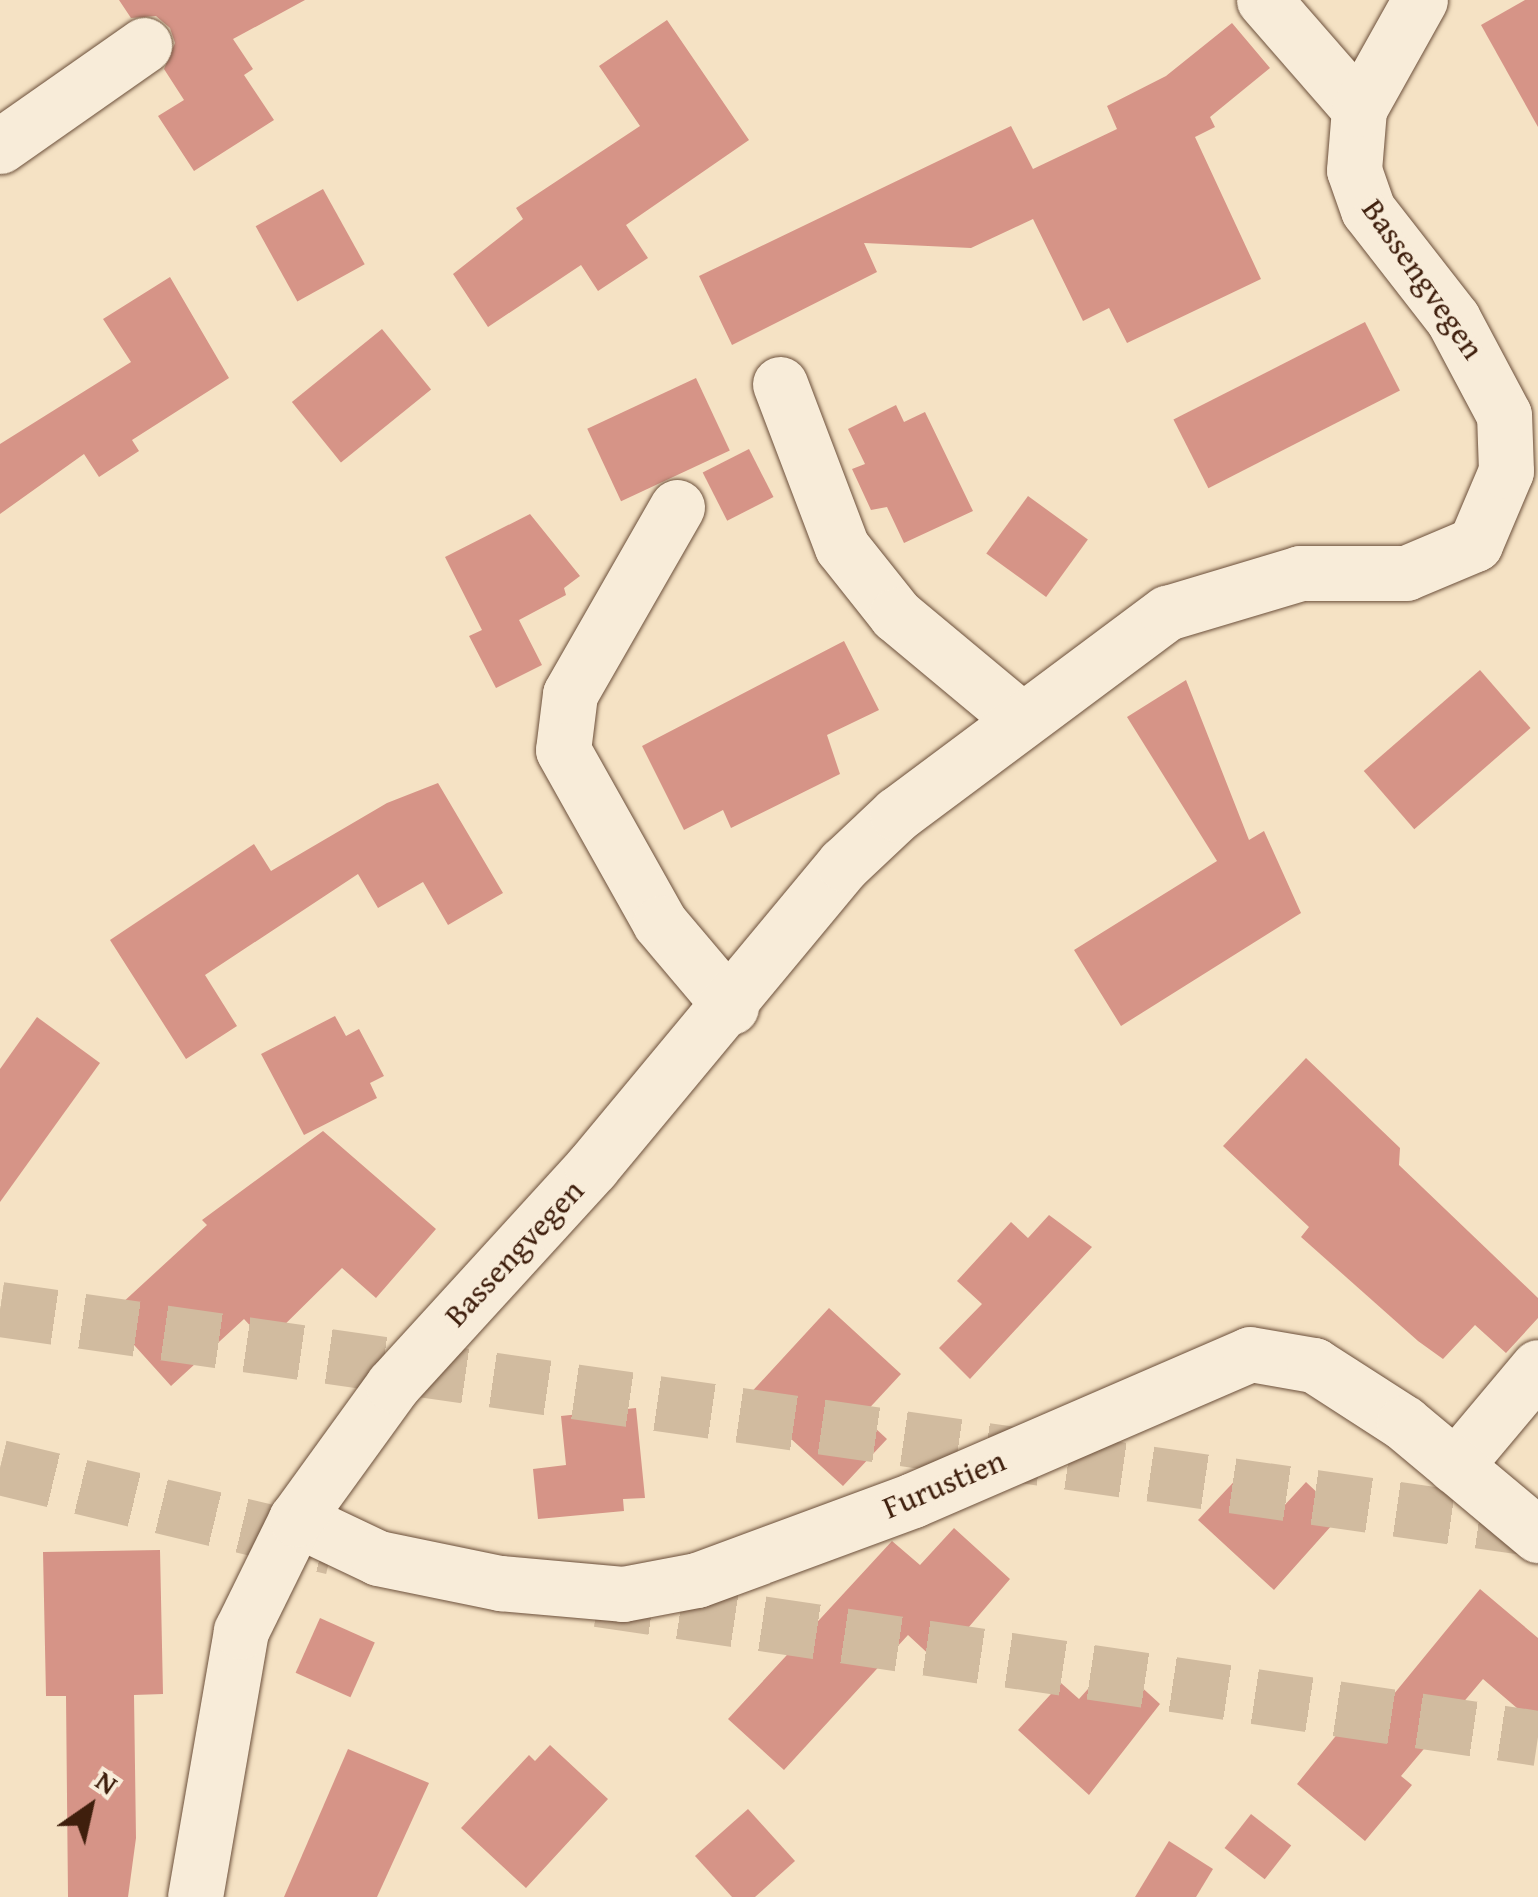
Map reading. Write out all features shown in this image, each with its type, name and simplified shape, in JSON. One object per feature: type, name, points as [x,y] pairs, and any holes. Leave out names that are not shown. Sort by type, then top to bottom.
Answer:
[{"type":"street","points":[[1264,0],[1359,108]]},
{"type":"street","name":"Bassengvegen","points":[[195,1897],[240,1631],[296,1519],[393,1385],[730,1007],[844,864],[1021,719],[1167,613],[1300,572],[1406,573],[1449,560],[1475,544],[1496,508],[1506,471],[1504,415],[1453,319],[1368,210],[1354,170],[1359,108],[1420,0]]},
{"type":"street","points":[[0,146],[144,45]]},
{"type":"street","points":[[780,384],[842,547],[896,615],[1021,719]]},
{"type":"street","points":[[677,507],[570,694],[563,750],[660,924],[730,1007]]},
{"type":"street","name":"Furustien","points":[[296,1519],[378,1558],[500,1584],[623,1594],[698,1580],[913,1500],[1250,1354],[1314,1364],[1455,1466],[1538,1534]]},
{"type":"street","points":[[1455,1466],[1538,1366]]},
{"type":"building","points":[[119,0],[305,0],[233,39],[253,69],[244,75],[274,120],[194,171],[158,116],[184,100],[164,69],[175,43],[170,28],[156,16],[131,18]]},
{"type":"building","points":[[1525,0],[1538,0],[1538,127],[1481,25]]},
{"type":"building","points":[[667,20],[749,140],[626,225],[648,258],[598,291],[581,265],[488,327],[453,274],[523,219],[516,208],[640,126],[599,66]]},
{"type":"building","points":[[1232,23],[1270,68],[1210,117],[1215,127],[1195,137],[1261,279],[1127,343],[1109,308],[1083,321],[1033,219],[971,248],[864,243],[877,272],[732,345],[699,276],[1011,126],[1033,169],[1117,129],[1107,106],[1166,76]]},
{"type":"building","points":[[323,189],[365,264],[297,302],[256,226]]},
{"type":"building","points":[[170,277],[229,378],[132,440],[139,451],[99,477],[84,454],[0,514],[0,444],[131,362],[103,319]]},
{"type":"building","points":[[1365,322],[1400,391],[1208,488],[1173,420]]},
{"type":"building","points":[[382,329],[431,390],[341,463],[292,402]]},
{"type":"building","points":[[696,378],[730,451],[621,501],[587,429]]},
{"type":"building","points":[[896,405],[904,422],[925,412],[973,511],[904,543],[887,507],[871,510],[852,469],[865,464],[848,429]]},
{"type":"building","points":[[749,449],[774,497],[727,521],[703,473]]},
{"type":"building","points":[[1028,496],[1088,539],[1046,597],[986,553]]},
{"type":"building","points":[[530,514],[580,576],[564,588],[566,595],[519,620],[542,665],[496,688],[469,636],[482,630],[445,557]]},
{"type":"building","points":[[844,641],[879,710],[827,735],[840,774],[731,828],[723,810],[684,830],[642,746]]},
{"type":"building","points":[[1480,670],[1531,728],[1414,829],[1364,771]]},
{"type":"building","points":[[1186,680],[1249,840],[1264,831],[1301,913],[1121,1026],[1074,950],[1217,861],[1127,717]]},
{"type":"building","points":[[438,783],[503,893],[448,925],[423,882],[378,908],[358,874],[205,975],[237,1026],[186,1059],[110,940],[254,844],[271,871],[387,803]]},
{"type":"building","points":[[335,1016],[346,1036],[359,1029],[384,1076],[370,1083],[377,1098],[304,1135],[261,1054]]},
{"type":"building","points":[[37,1017],[100,1063],[0,1202],[0,1069]]},
{"type":"building","points":[[1306,1058],[1400,1148],[1399,1165],[1538,1298],[1538,1318],[1506,1353],[1475,1325],[1443,1359],[1418,1341],[1301,1237],[1309,1227],[1223,1146]]},
{"type":"building","points":[[323,1131],[436,1229],[376,1298],[342,1268],[266,1343],[244,1319],[171,1386],[108,1316],[207,1225],[202,1220]]},
{"type":"building","points":[[1049,1215],[1092,1247],[970,1379],[939,1348],[982,1304],[957,1281],[1011,1222],[1028,1238]]},
{"type":"building","points":[[829,1308],[901,1374],[862,1416],[887,1439],[843,1486],[746,1398]]},
{"type":"building","points":[[636,1408],[645,1498],[623,1499],[624,1511],[538,1519],[533,1469],[566,1465],[561,1416]]},
{"type":"building","points":[[1243,1472],[1282,1508],[1306,1482],[1341,1515],[1274,1590],[1198,1520]]},
{"type":"building","points":[[954,1528],[1010,1579],[956,1642],[935,1660],[908,1635],[784,1770],[728,1719],[892,1541],[920,1565]]},
{"type":"building","points":[[160,1550],[163,1694],[134,1695],[136,1838],[128,1897],[68,1897],[66,1696],[46,1696],[43,1552]]},
{"type":"building","points":[[1480,1589],[1538,1638],[1538,1726],[1483,1679],[1401,1776],[1412,1785],[1365,1841],[1297,1784],[1343,1727],[1357,1739]]},
{"type":"building","points":[[320,1618],[375,1642],[350,1697],[296,1673]]},
{"type":"building","points":[[1113,1661],[1160,1704],[1089,1795],[1018,1730],[1061,1683],[1079,1699]]},
{"type":"building","points":[[550,1745],[608,1799],[526,1888],[461,1828],[529,1755],[535,1761]]},
{"type":"building","points":[[348,1749],[429,1783],[377,1897],[284,1897]]},
{"type":"building","points":[[748,1809],[795,1861],[755,1897],[732,1897],[695,1856]]},
{"type":"building","points":[[1251,1814],[1291,1845],[1265,1879],[1225,1848]]},
{"type":"building","points":[[1169,1841],[1213,1869],[1196,1897],[1135,1897]]},
{"type":"tunnel","points":[[0,1309],[1538,1529]]},
{"type":"tunnel","points":[[0,1467],[332,1547]]},
{"type":"tunnel","points":[[598,1599],[1538,1738]]}]
